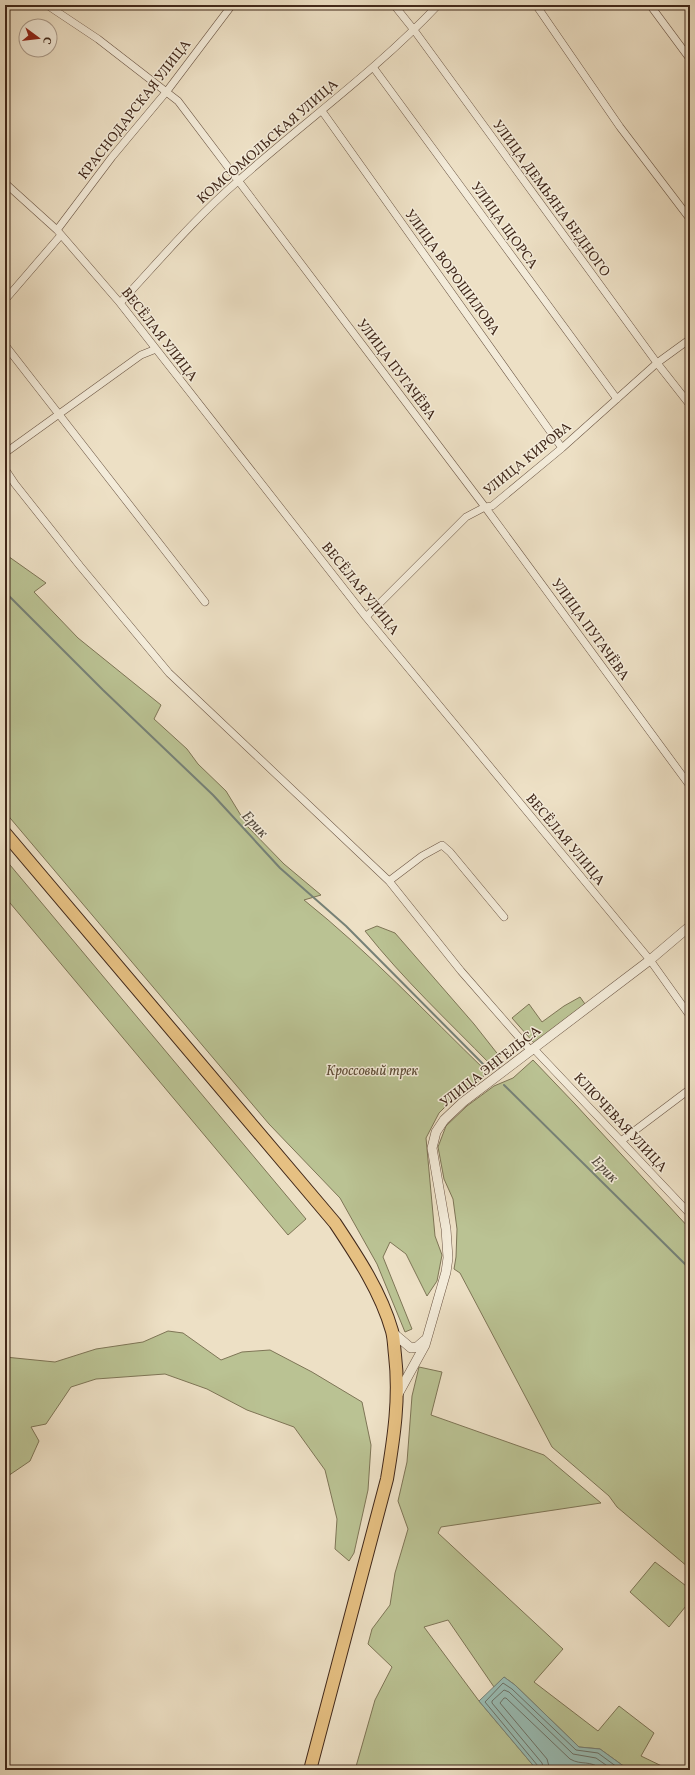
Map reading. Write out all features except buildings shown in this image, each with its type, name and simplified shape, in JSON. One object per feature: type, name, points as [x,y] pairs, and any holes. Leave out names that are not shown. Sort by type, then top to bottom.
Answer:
[{"type":"highway","points":[[5,833],[335,1223],[356,1254],[382,1304],[392,1332],[396,1364],[397,1396],[394,1437],[387,1479],[310,1770]]},
{"type":"street","name":"УЛИЦА ПУГАЧЁВА","points":[[47,5],[98,39],[178,101],[485,507],[690,786]]},
{"type":"street","name":"КРАСНОДАРСКАЯ УЛИЦА","points":[[5,300],[59,232],[112,157],[167,91],[232,5]]},
{"type":"street","name":"УЛИЦА ДЕМЬЯНА БЕДНОГО","points":[[394,5],[414,30],[656,363],[690,405]]},
{"type":"street","name":"КОМСОМОЛЬСКАЯ УЛИЦА","points":[[120,303],[208,208],[238,180],[322,111],[414,30],[438,5]]},
{"type":"street","points":[[536,5],[620,127],[690,219]]},
{"type":"street","points":[[650,5],[690,59]]},
{"type":"street","name":"УЛИЦА ЩОРСА","points":[[372,67],[617,399]]},
{"type":"street","name":"УЛИЦА ВОРОШИЛОВА","points":[[322,111],[562,448]]},
{"type":"street","name":"ВЕСЁЛАЯ УЛИЦА","points":[[5,183],[59,232],[120,303],[366,616],[650,960],[690,1016]]},
{"type":"street","name":"УЛИЦА КИРОВА","points":[[366,616],[466,516],[485,507],[492,506],[562,448],[656,363],[690,338]]},
{"type":"street","points":[[5,345],[205,602]]},
{"type":"street","points":[[5,453],[141,355],[156,349]]},
{"type":"street","name":"КЛЮЧЕВАЯ УЛИЦА","points":[[5,469],[15,484],[76,560],[169,673],[389,881],[461,970],[532,1050],[690,1214]]},
{"type":"street","points":[[389,881],[422,856],[442,846],[450,852],[504,917]]},
{"type":"street","name":"УЛИЦА ЭНГЕЛЬСА","points":[[397,1396],[428,1336],[446,1272],[448,1258],[446,1229],[432,1148],[436,1132],[444,1120],[463,1102],[650,960],[690,926]]},
{"type":"street","points":[[621,1141],[690,1089]]},
{"type":"street","points":[[392,1332],[411,1348],[416,1347],[428,1336]]},
{"type":"green space","name":"Кроссовый трек","points":[[5,554],[46,583],[34,592],[78,638],[161,705],[154,719],[187,749],[198,764],[226,791],[248,827],[284,864],[321,895],[304,900],[351,940],[397,983],[486,1071],[482,1079],[455,1097],[439,1113],[426,1138],[435,1236],[442,1255],[437,1281],[427,1296],[406,1254],[390,1242],[383,1257],[412,1329],[405,1332],[377,1264],[340,1198],[269,1124],[5,812]]},
{"type":"green space","points":[[5,859],[306,1219],[288,1235],[5,897]]},
{"type":"green space","points":[[377,926],[395,933],[474,1024],[500,1057],[499,1068],[491,1065],[426,1000],[365,931]]},
{"type":"green space","points":[[580,997],[585,1004],[534,1043],[512,1018],[529,1004],[542,1022],[564,1006]]},
{"type":"green space","points":[[533,1060],[690,1229],[690,1565],[688,1567],[617,1507],[609,1496],[552,1447],[460,1273],[454,1269],[457,1229],[453,1199],[444,1179],[438,1147],[446,1126],[467,1106],[494,1086],[513,1078]]},
{"type":"green space","points":[[168,1331],[183,1333],[221,1360],[242,1352],[270,1350],[312,1372],[362,1402],[371,1445],[368,1490],[354,1553],[349,1561],[335,1549],[337,1519],[325,1470],[294,1427],[247,1410],[207,1389],[165,1374],[96,1379],[71,1387],[46,1424],[31,1427],[39,1441],[30,1461],[5,1478],[5,1357],[55,1362],[96,1349],[143,1342]]},
{"type":"green space","points":[[419,1367],[442,1372],[431,1415],[544,1455],[601,1503],[441,1527],[438,1533],[563,1649],[534,1682],[598,1731],[619,1706],[654,1733],[641,1756],[670,1770],[629,1770],[600,1749],[579,1747],[515,1685],[504,1677],[494,1687],[448,1620],[424,1627],[479,1701],[537,1770],[355,1770],[375,1700],[392,1667],[368,1644],[372,1629],[390,1605],[395,1573],[408,1529],[398,1501],[407,1462],[412,1396]]},
{"type":"green space","points":[[655,1562],[690,1589],[690,1601],[669,1627],[630,1592]]},
{"type":"water","points":[[504,1677],[515,1685],[579,1747],[600,1749],[629,1770],[537,1770],[479,1701]]},
{"type":"waterway","name":"Ерик","points":[[5,592],[103,690],[213,795],[280,868],[346,926],[490,1071]]},
{"type":"waterway","name":"Ерик","points":[[504,1085],[690,1269]]}]
